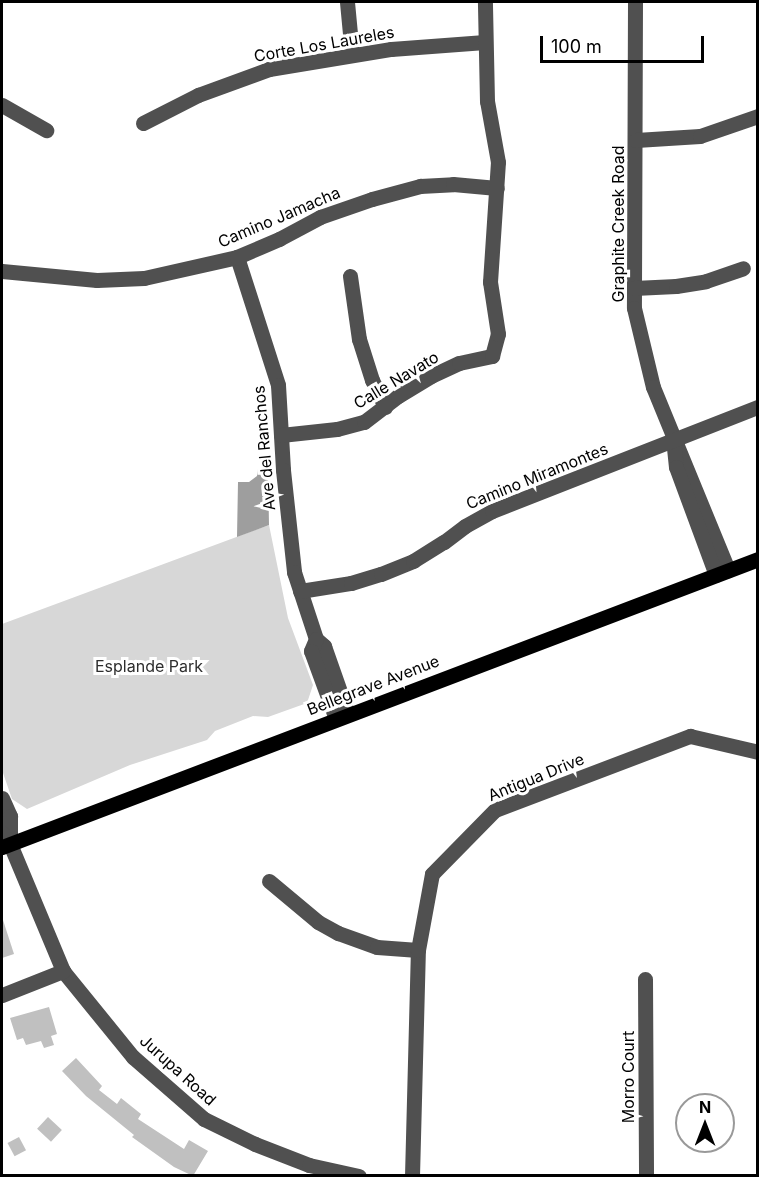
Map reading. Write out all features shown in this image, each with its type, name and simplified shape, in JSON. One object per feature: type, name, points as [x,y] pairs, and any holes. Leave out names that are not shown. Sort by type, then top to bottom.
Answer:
[{"type":"main road","name":"Bellegrave Avenue","points":[[4,841],[342,717],[758,559]]},
{"type":"street","points":[[347,2],[352,55]]},
{"type":"street","points":[[485,2],[487,101],[498,162],[497,188]]},
{"type":"street","name":"Graphite Creek Road","points":[[635,2],[634,308],[653,387],[673,442],[686,464],[722,573]]},
{"type":"street","name":"Corte Los Laureles","points":[[143,123],[198,95],[269,69],[352,55],[485,42]]},
{"type":"street","points":[[2,105],[46,130]]},
{"type":"street","points":[[636,140],[700,136],[758,116]]},
{"type":"street","name":"Camino Jamacha","points":[[2,271],[97,280],[136,278],[237,257],[279,239],[320,217],[420,186],[453,184],[497,188]]},
{"type":"street","name":"Calle Navato","points":[[281,435],[337,429],[364,422],[431,376],[459,363],[492,356],[498,333],[490,282],[497,188]]},
{"type":"street","name":"Ave del Ranchos","points":[[237,257],[278,385],[294,572],[316,639],[311,651],[342,717]]},
{"type":"street","points":[[634,288],[676,286],[706,281],[743,268]]},
{"type":"street","points":[[350,276],[359,339],[372,380],[385,407]]},
{"type":"street","name":"Camino Miramontes","points":[[300,591],[351,583],[381,574],[413,561],[492,511],[758,407]]},
{"type":"street","name":"Antigua Drive","points":[[412,1176],[418,950],[432,874],[495,810],[690,736],[756,747]]},
{"type":"street","points":[[2,798],[10,816],[4,841]]},
{"type":"street","name":"Jurupa Road","points":[[4,841],[63,971],[133,1057],[204,1119],[308,1170],[359,1176]]},
{"type":"street","points":[[269,881],[318,922],[338,933],[377,947],[418,950]]},
{"type":"street","points":[[2,995],[63,971]]},
{"type":"street","name":"Morro Court","points":[[645,979],[646,1176]]},
{"type":"green space","name":"Esplande Park","points":[[269,525],[288,618],[313,685],[307,703],[268,717],[253,716],[215,731],[207,740],[130,765],[27,809],[12,799],[2,770],[2,624]]},
{"type":"shaded area","points":[[258,468],[268,468],[269,525],[237,537],[238,482],[249,482],[257,476]]},
{"type":"building","points":[[2,921],[14,954],[2,958]]},
{"type":"building","points":[[49,1007],[57,1034],[51,1036],[54,1045],[44,1048],[41,1041],[26,1045],[23,1038],[17,1040],[10,1018]]},
{"type":"building","points":[[76,1058],[102,1086],[99,1090],[117,1104],[121,1098],[141,1114],[138,1119],[184,1149],[189,1140],[208,1151],[193,1176],[174,1167],[132,1137],[134,1135],[86,1096],[62,1071]]},
{"type":"building","points":[[48,1117],[62,1130],[51,1142],[37,1129]]},
{"type":"building","points":[[19,1137],[26,1150],[15,1156],[8,1143]]}]
